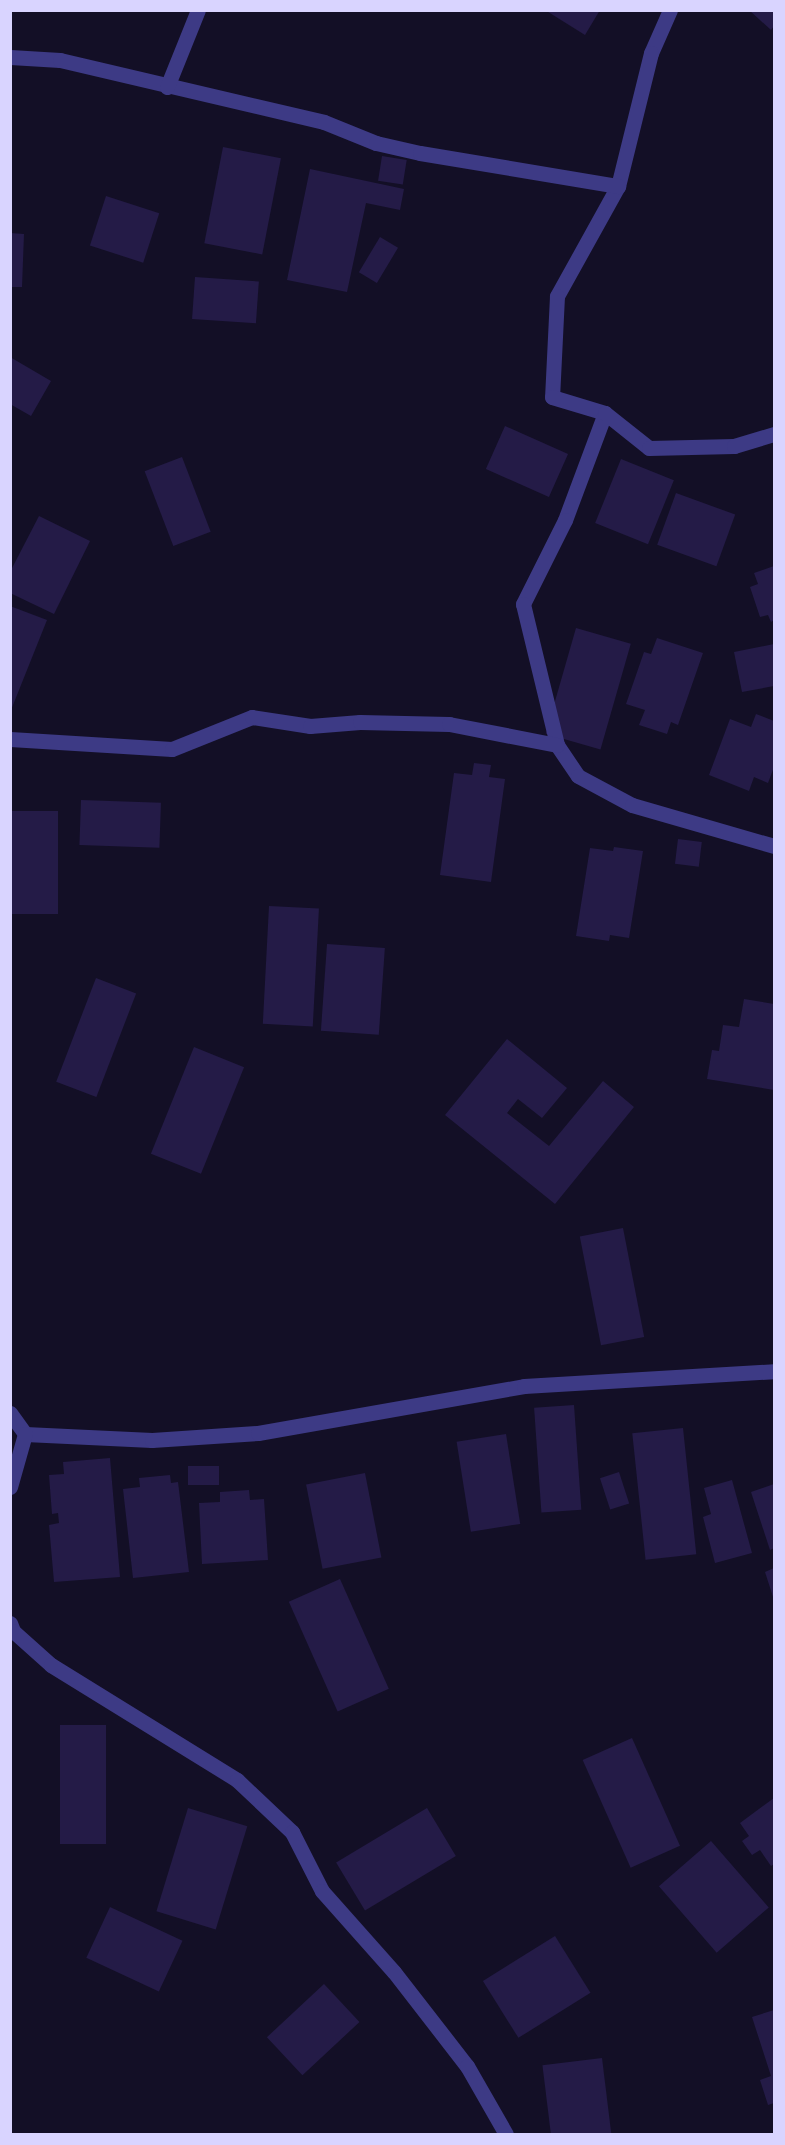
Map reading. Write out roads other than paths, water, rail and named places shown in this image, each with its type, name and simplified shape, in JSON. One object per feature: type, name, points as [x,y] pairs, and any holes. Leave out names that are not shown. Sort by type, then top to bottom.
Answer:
[{"type":"street","points":[[167,87],[198,10]]},
{"type":"street","points":[[670,10],[651,53],[618,186],[557,296],[552,397],[605,413],[649,448],[734,446],[774,434]]},
{"type":"street","points":[[10,57],[60,60],[167,87],[324,122],[376,142],[420,153],[618,186]]},
{"type":"street","points":[[605,413],[565,520],[523,604],[557,745],[578,776],[632,806],[774,846]]},
{"type":"street","points":[[10,739],[172,749],[252,717],[310,726],[360,722],[449,724],[557,745]]},
{"type":"street","points":[[25,1434],[152,1440],[258,1433],[524,1386],[774,1371]]},
{"type":"street","points":[[10,1413],[25,1434]]},
{"type":"street","points":[[10,1487],[25,1434]]},
{"type":"street","points":[[10,1623],[14,1631],[51,1665],[237,1780],[292,1832],[322,1891],[394,1972],[467,2066],[506,2134]]}]
